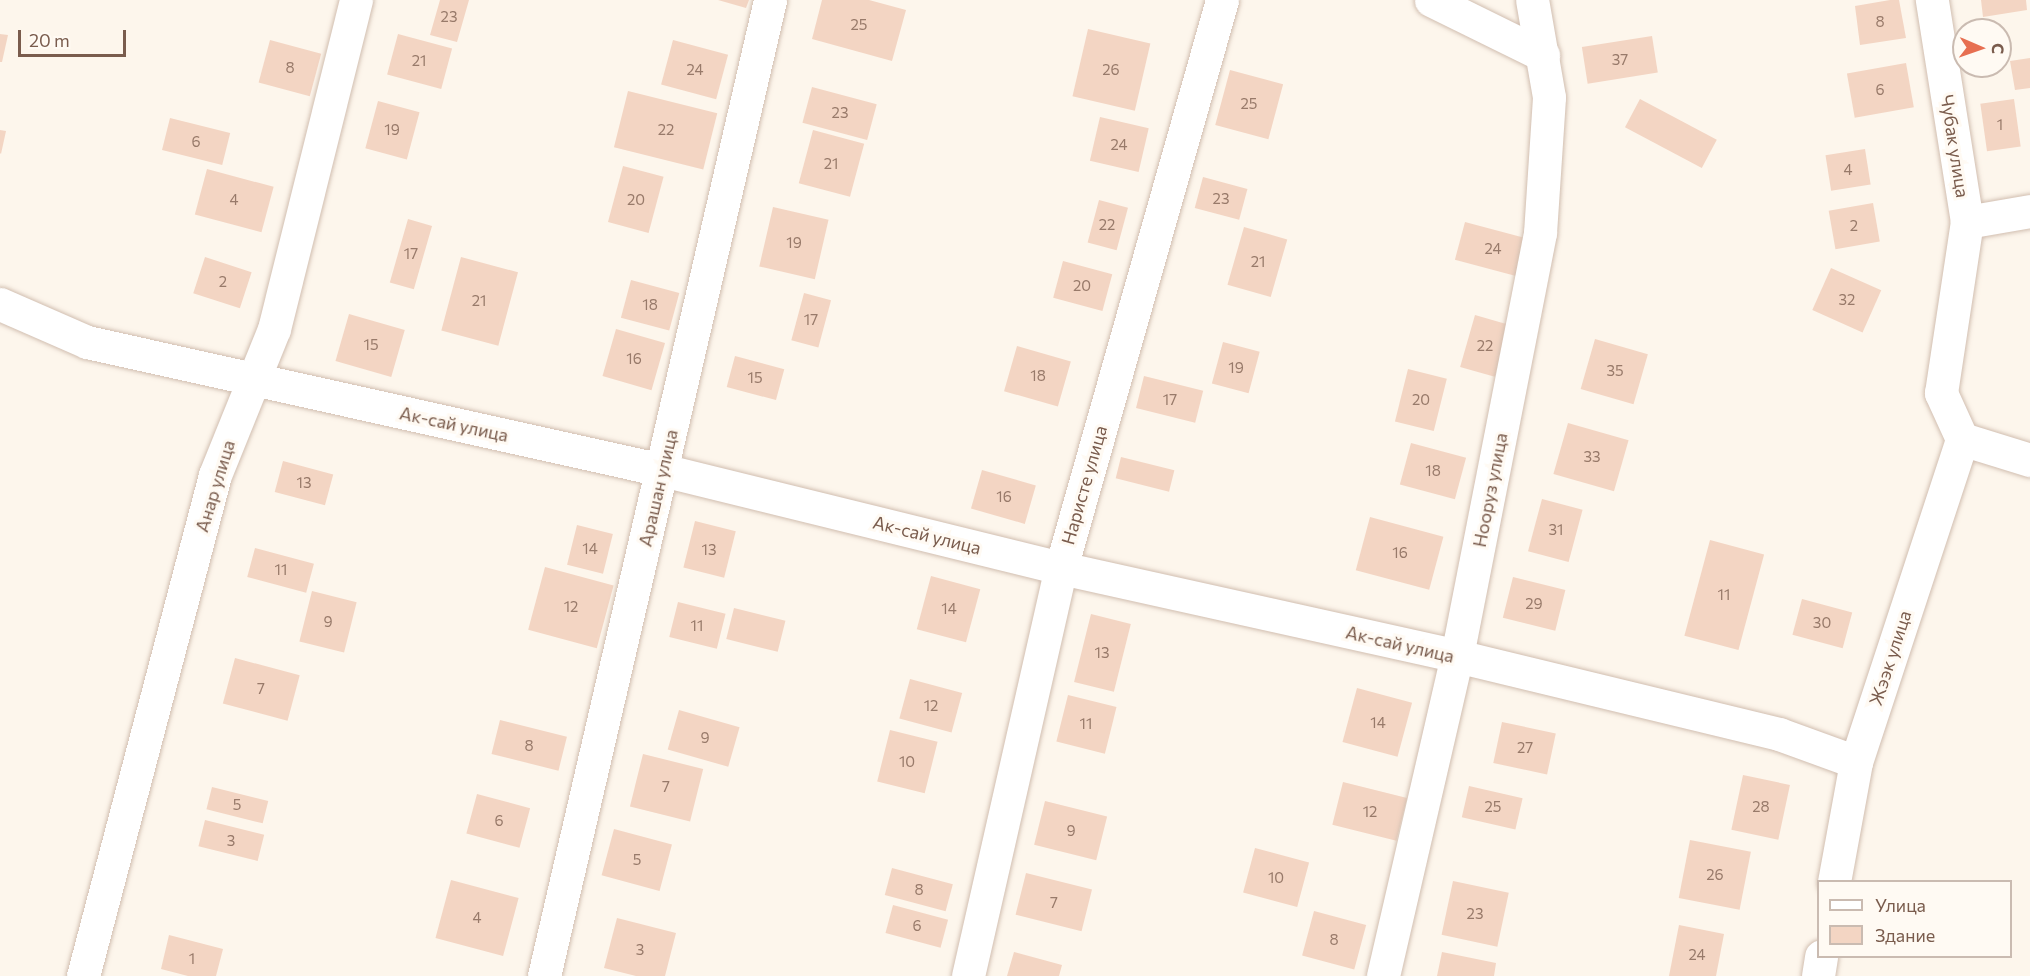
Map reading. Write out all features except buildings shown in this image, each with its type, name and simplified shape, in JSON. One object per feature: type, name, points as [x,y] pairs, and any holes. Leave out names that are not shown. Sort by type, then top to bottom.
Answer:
[{"type":"street","name":"Анар улица","points":[[83,976],[215,475],[274,329],[356,0]]},
{"type":"street","name":"Арашан улица","points":[[543,976],[771,0]]},
{"type":"street","name":"Наристе улица","points":[[968,976],[1060,568],[1222,0]]},
{"type":"street","points":[[1431,0],[1543,55]]},
{"type":"street","name":"Нооруз улица","points":[[1383,976],[1457,656],[1540,233],[1549,97],[1532,0]]},
{"type":"street","name":"Чубак улица","points":[[1932,0],[1967,222]]},
{"type":"street","points":[[2030,211],[1967,222],[1941,393],[1962,439],[2030,460]]},
{"type":"street","name":"Ак-сай улица","points":[[0,304],[87,342],[662,470],[1060,568],[1457,656],[1779,734],[1856,762]]},
{"type":"street","name":"Жээк улица","points":[[1834,880],[1856,762],[1962,439]]},
{"type":"street","points":[[1818,976],[1821,958]]}]
